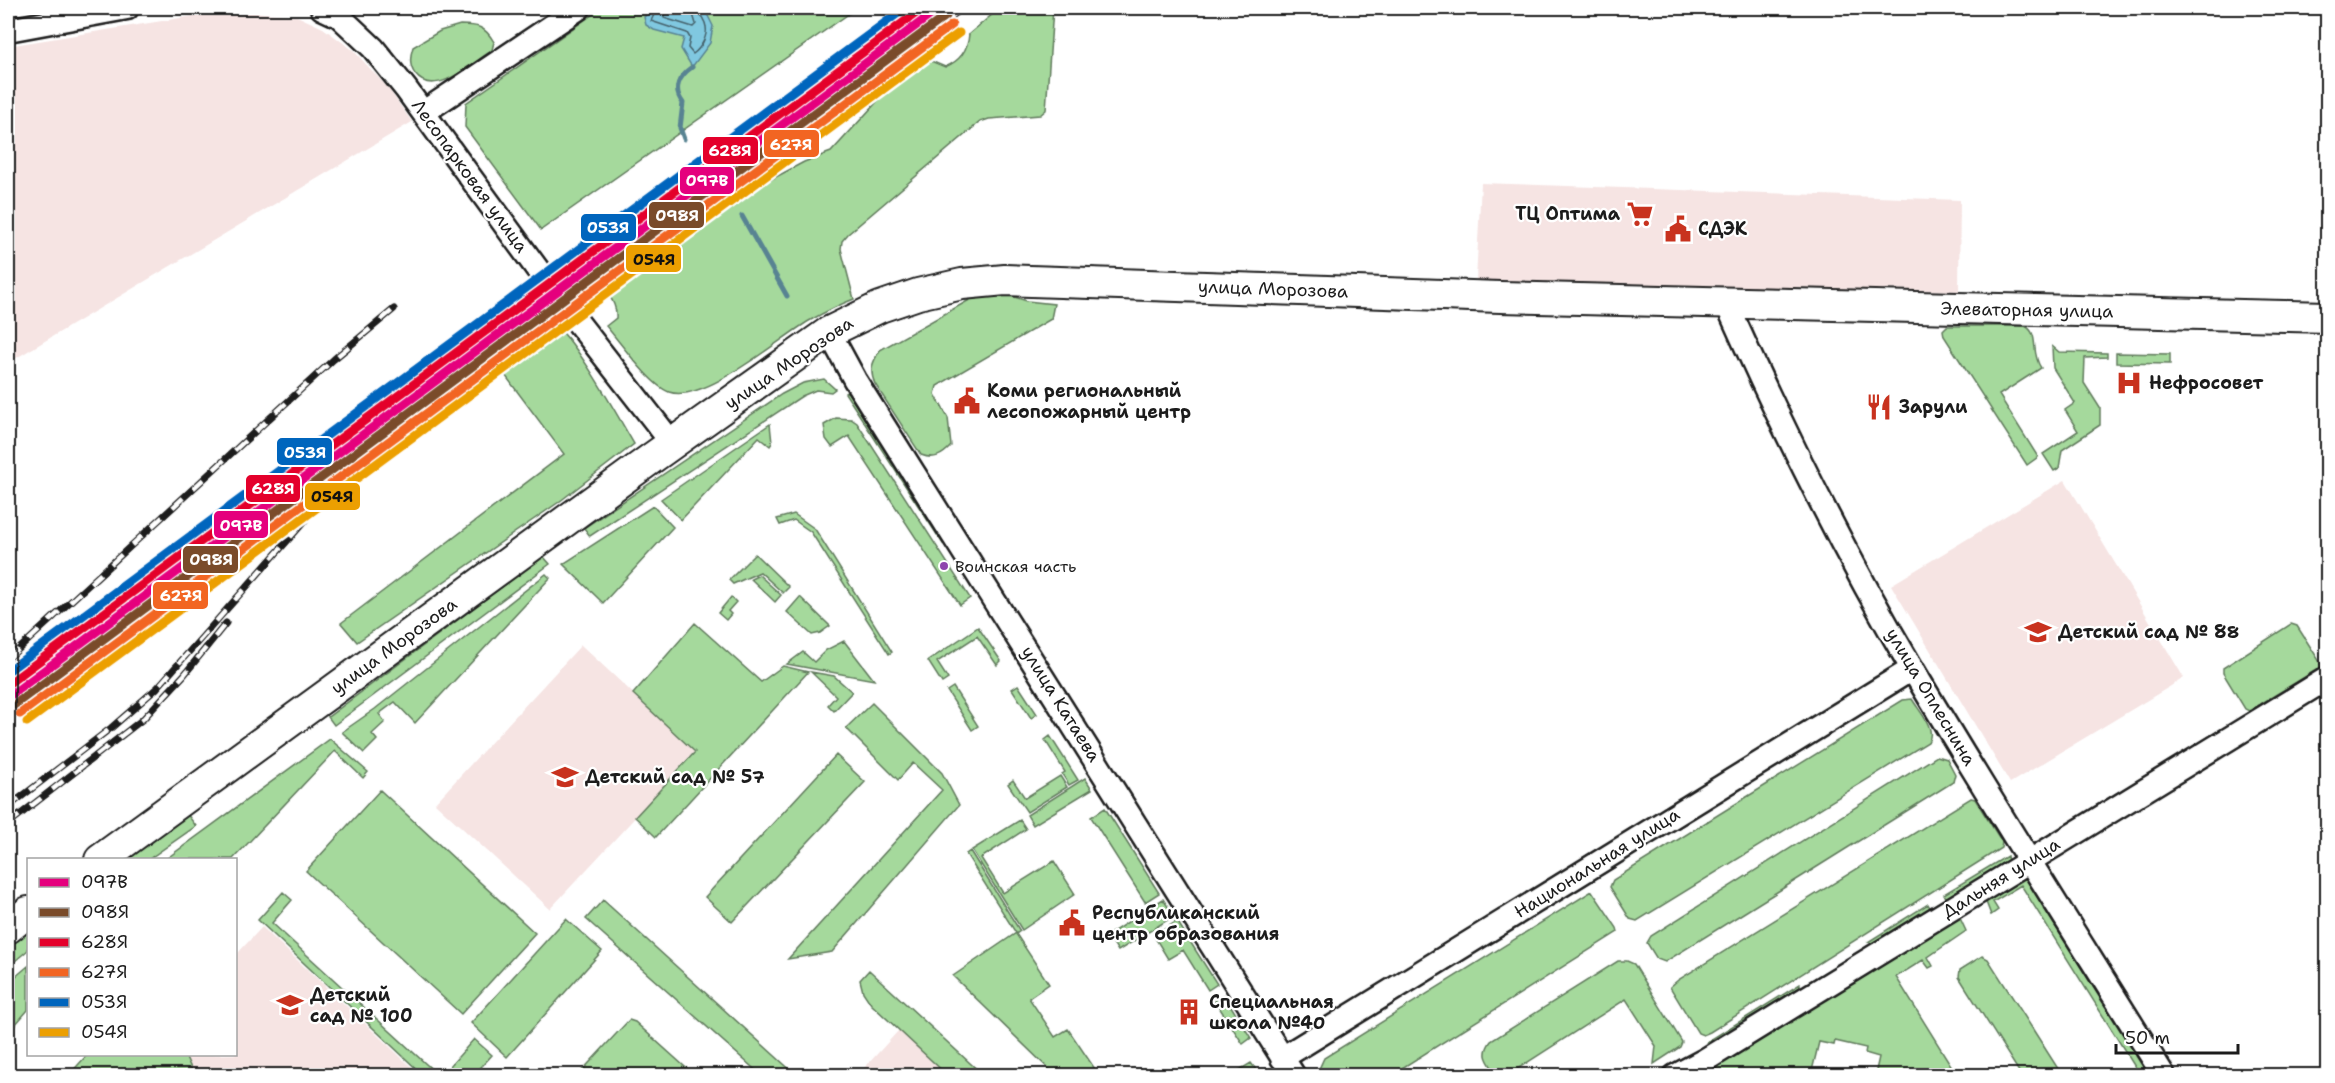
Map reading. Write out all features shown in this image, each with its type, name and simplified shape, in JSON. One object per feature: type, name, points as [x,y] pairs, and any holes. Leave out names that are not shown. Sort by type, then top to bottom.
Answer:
[{"type":"main road","name":"улица Морозова","points":[[103,858],[672,443],[829,332],[880,307],[918,294],[962,284],[995,280],[1726,302]]},
{"type":"main road","name":"Элеваторная улица","points":[[1726,302],[2328,317]]},
{"type":"main road","points":[[8,928],[27,913]]},
{"type":"street","points":[[8,30],[128,8]]},
{"type":"street","name":"Лесопарковая улица","points":[[322,8],[339,16],[373,48],[424,112],[554,292],[672,443]]},
{"type":"street","points":[[424,112],[579,8]]},
{"type":"street","name":"улица Оплеснина","points":[[1726,302],[1792,444],[1843,544],[1912,669],[2164,1076]]},
{"type":"street","name":"улица Катаева","points":[[829,332],[861,390],[1288,1067]]},
{"type":"street","name":"Национальная улица","points":[[1288,1067],[1912,669]]},
{"type":"street","name":"Дальняя улица","points":[[1674,1076],[1705,1060],[2328,678]]},
{"type":"shaded area","points":[[253,12],[297,16],[323,28],[353,50],[388,88],[412,122],[8,363],[8,46],[211,13]]},
{"type":"shaded area","points":[[1481,183],[1960,200],[1959,291],[1476,281]]},
{"type":"shaded area","name":"Детский сад № 88","points":[[2065,480],[2184,678],[2010,783],[1891,585]]},
{"type":"shaded area","name":"Детский сад № 57","points":[[581,645],[696,752],[550,909],[435,803]]},
{"type":"shaded area","name":"Детский сад № 100","points":[[262,927],[420,1075],[194,1075],[185,1056],[237,1056],[237,954]]},
{"type":"shaded area","points":[[899,1030],[947,1075],[857,1076]]},
{"type":"green space","points":[[602,8],[857,8],[541,230],[465,127],[466,103]]},
{"type":"green space","points":[[1000,8],[1053,8],[1046,110],[1040,115],[989,119],[980,122],[848,234],[842,241],[841,249],[854,299],[809,321],[740,368],[701,389],[684,393],[669,392],[653,381],[606,326],[616,318],[616,313],[612,301],[602,286],[757,187],[804,162],[831,152],[919,56],[945,67],[962,54],[969,34]]},
{"type":"green space","points":[[460,25],[476,26],[484,30],[494,42],[492,50],[465,70],[443,81],[433,83],[423,81],[412,68],[413,47],[440,31]]},
{"type":"green space","points":[[993,290],[1027,301],[1054,304],[1051,319],[937,386],[935,394],[948,418],[951,446],[938,456],[921,455],[875,384],[872,367],[875,359],[880,350],[973,298]]},
{"type":"green space","points":[[553,325],[561,331],[583,359],[634,444],[559,502],[357,642],[341,623],[564,454],[499,367]]},
{"type":"green space","points":[[1947,326],[2025,326],[2030,329],[2041,368],[1999,395],[2038,457],[2027,465],[1944,336],[1943,330]]},
{"type":"green space","points":[[2052,346],[2059,352],[2107,353],[2107,357],[2085,358],[2084,383],[2100,408],[2100,425],[2062,450],[2059,468],[2054,471],[2043,454],[2078,431],[2065,410],[2075,403],[2053,368]]},
{"type":"green space","points":[[2116,353],[2170,354],[2170,364],[2116,363]]},
{"type":"green space","points":[[824,379],[835,389],[831,392],[816,390],[802,396],[590,536],[584,528],[782,394],[803,383]]},
{"type":"green space","points":[[854,387],[951,539],[943,544],[845,393]]},
{"type":"green space","points":[[836,418],[851,419],[857,423],[970,598],[960,605],[849,436],[832,447],[826,439],[824,425]]},
{"type":"green space","points":[[770,424],[772,443],[770,446],[759,437],[681,520],[661,499]]},
{"type":"green space","points":[[653,506],[673,527],[603,603],[563,564]]},
{"type":"green space","points":[[794,514],[815,529],[892,652],[889,654],[811,532],[794,520],[780,525],[777,519]]},
{"type":"green space","points":[[755,554],[789,587],[783,593],[760,572],[733,584],[729,580]]},
{"type":"green space","points":[[543,556],[550,564],[334,725],[328,717]]},
{"type":"green space","points":[[546,574],[550,578],[415,723],[395,702],[379,714],[385,722],[372,734],[377,740],[364,753],[342,732],[375,709]]},
{"type":"green space","points":[[759,575],[781,595],[775,602],[751,579]]},
{"type":"green space","points":[[731,597],[736,602],[728,611],[731,614],[726,620],[718,613]]},
{"type":"green space","points":[[800,597],[830,626],[812,635],[787,612]]},
{"type":"green space","points":[[695,623],[761,682],[783,666],[808,672],[656,837],[635,817],[695,752],[633,694]]},
{"type":"green space","points":[[2291,624],[2297,626],[2321,667],[2249,711],[2245,709],[2223,673],[2223,668]]},
{"type":"green space","points":[[978,627],[1001,661],[997,665],[977,636],[937,662],[948,679],[942,683],[928,661]]},
{"type":"green space","points":[[844,641],[874,680],[787,664],[803,652],[814,662],[826,650]]},
{"type":"green space","points":[[811,672],[834,676],[852,692],[834,711],[828,705],[836,696]]},
{"type":"green space","points":[[1018,685],[1037,714],[1031,718],[1012,689]]},
{"type":"green space","points":[[953,687],[978,726],[972,730],[947,691]]},
{"type":"green space","points":[[1912,699],[1929,726],[1928,742],[1637,921],[1630,919],[1610,887],[1613,880],[1903,700]]},
{"type":"green space","points":[[872,703],[942,773],[959,805],[832,952],[788,959],[942,790],[913,763],[898,780],[846,728]]},
{"type":"green space","points":[[1050,736],[1078,780],[1069,785],[1062,774],[1065,772],[1045,740]]},
{"type":"green space","points":[[330,739],[368,772],[363,778],[335,751],[234,858],[167,858]]},
{"type":"green space","points":[[836,755],[865,782],[732,922],[705,897]]},
{"type":"green space","points":[[1937,756],[1947,759],[1955,774],[1953,782],[1665,962],[1657,959],[1647,943],[1651,936]]},
{"type":"green space","points":[[1060,776],[1067,787],[1027,812],[1008,784],[1013,780],[1025,798]]},
{"type":"green space","points":[[1085,778],[1092,789],[1033,825],[1027,815]]},
{"type":"green space","points":[[380,790],[535,933],[461,1014],[306,871]]},
{"type":"green space","points":[[1971,798],[1975,799],[2002,842],[2001,848],[1710,1032],[1703,1035],[1698,1033],[1670,987],[1678,980]]},
{"type":"green space","points":[[1105,808],[1159,893],[1145,902],[1091,817]]},
{"type":"green space","points":[[187,814],[196,826],[150,858],[128,858]]},
{"type":"green space","points":[[1020,820],[1026,829],[981,858],[1003,893],[1054,861],[1075,894],[1022,930],[972,850]]},
{"type":"green space","points":[[970,851],[1020,931],[1016,934],[1049,984],[1029,998],[1055,1037],[1068,1029],[1099,1075],[1055,1075],[953,976],[1016,933],[966,854]]},
{"type":"green space","points":[[2007,856],[2008,862],[1948,901],[1944,894]]},
{"type":"green space","points":[[2023,878],[2026,879],[2148,1075],[2140,1075],[2021,885],[1993,902],[1998,910],[1991,915],[1986,902]]},
{"type":"green space","points":[[1592,891],[1618,932],[1391,1075],[1324,1075],[1319,1069],[1324,1058]]},
{"type":"green space","points":[[283,892],[292,900],[272,923],[438,1075],[423,1075],[258,920]]},
{"type":"green space","points":[[1163,899],[1174,916],[1118,951],[1108,935]]},
{"type":"green space","points":[[603,900],[796,1075],[761,1075],[586,919]]},
{"type":"green space","points":[[1928,904],[1932,911],[1877,944],[1868,942]]},
{"type":"green space","points":[[1959,916],[1966,931],[1928,957],[1933,966],[1929,968],[1923,960],[1896,977],[1957,1075],[1875,1075],[1879,1057],[1865,1053],[1866,1048],[1835,1041],[1834,1045],[1819,1042],[1811,1075],[1697,1076]]},
{"type":"green space","points":[[566,919],[602,951],[507,1057],[471,1023]]},
{"type":"green space","points":[[1177,921],[1217,984],[1208,990],[1183,950],[1168,959],[1154,936]]},
{"type":"green space","points":[[27,931],[27,951],[8,967],[8,946]]},
{"type":"green space","points":[[1982,956],[1988,959],[2062,1075],[2021,1075],[1959,977],[1960,970]]},
{"type":"green space","points":[[1618,961],[1634,964],[1682,1042],[1680,1047],[1654,1064],[1656,1046],[1626,999],[1508,1075],[1497,1075],[1486,1055],[1491,1041]]},
{"type":"green space","points":[[27,967],[27,1011],[8,1033],[8,983]]},
{"type":"green space","points":[[869,970],[983,1075],[947,1075],[871,1004],[863,992],[860,980]]},
{"type":"green space","points":[[1800,984],[1801,991],[1713,1045],[1707,1042]]},
{"type":"green space","points":[[1224,995],[1251,1038],[1243,1044],[1215,1001]]},
{"type":"green space","points":[[629,1020],[635,1022],[694,1075],[578,1075]]},
{"type":"green space","points":[[474,1039],[492,1055],[474,1075],[442,1075]]},
{"type":"green space","points":[[86,1056],[185,1056],[194,1075],[152,1074],[147,1076],[69,1075]]},
{"type":"green space","points":[[1251,1063],[1260,1075],[1231,1075]]},
{"type":"water","points":[[653,8],[704,8],[713,26],[710,43],[692,67],[681,49],[684,38],[654,30],[646,25],[644,17]]},
{"type":"waterway","points":[[684,139],[680,128],[683,103],[678,93],[678,83],[692,67]]},
{"type":"waterway","points":[[742,216],[787,296]]},
{"type":"railway","points":[[8,807],[111,728],[157,688],[335,487],[405,422],[562,303],[963,8]]},
{"type":"railway","points":[[8,659],[334,359],[394,309]]},
{"type":"railway","points":[[8,824],[143,719],[184,675],[226,623]]},
{"type":"transit line","name":"053Я","points":[[8,671],[905,8]]},
{"type":"transit line","name":"628Я","points":[[8,684],[923,8]]},
{"type":"transit line","name":"097В","points":[[8,697],[940,8]]},
{"type":"transit line","name":"098Я","points":[[14,705],[946,16]]},
{"type":"transit line","name":"627Я","points":[[20,714],[952,25]]},
{"type":"transit line","name":"054Я","points":[[27,722],[959,33]]},
{"type":"place","name":"ТЦ Оптима","points":[[1640,214]]},
{"type":"place","name":"СДЭК","points":[[1678,229]]},
{"type":"place","name":"Нефросовет","points":[[2129,383]]},
{"type":"place","name":"Коми региональный лесопожарный центр","points":[[967,401]]},
{"type":"place","name":"Зарули","points":[[1879,407]]},
{"type":"place","name":"Воинская часть","points":[[944,566]]},
{"type":"place","name":"Детский сад № 88","points":[[2038,632]]},
{"type":"place","name":"Детский сад № 57","points":[[565,777]]},
{"type":"place","name":"Республиканский центр образования","points":[[1072,923]]},
{"type":"place","name":"Детский сад № 100","points":[[290,1005]]},
{"type":"place","name":"Специальная школа №40","points":[[1189,1012]]}]
